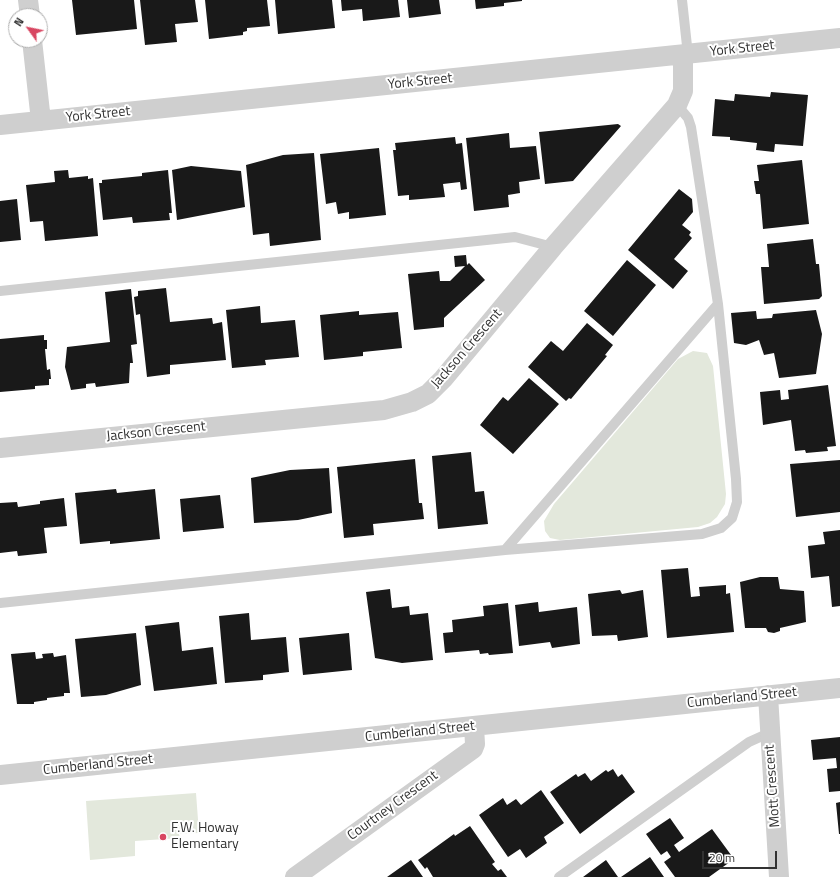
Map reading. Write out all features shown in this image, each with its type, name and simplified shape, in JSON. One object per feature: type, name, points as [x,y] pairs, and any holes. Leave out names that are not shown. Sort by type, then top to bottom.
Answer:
[{"type":"street","name":"York Street","points":[[0,125],[840,38]]},
{"type":"street","points":[[33,48],[41,121]]},
{"type":"street","name":"Jackson Crescent","points":[[0,448],[384,410],[412,402],[428,394],[444,380],[553,247],[677,105],[683,91],[685,55]]},
{"type":"street","name":"Cumberland Street","points":[[0,775],[840,688]]},
{"type":"street","name":"Mott Crescent","points":[[768,695],[769,733],[779,877]]},
{"type":"street","name":"Courtney Crescent","points":[[295,877],[473,749],[475,744],[474,726]]},
{"type":"lane","points":[[682,0],[685,55]]},
{"type":"lane","points":[[0,603],[505,550],[702,534],[721,528],[732,518],[737,502],[736,479],[718,304],[691,127],[688,118],[677,105]]},
{"type":"lane","points":[[0,291],[515,238],[553,247]]},
{"type":"lane","points":[[505,550],[718,304]]},
{"type":"lane","points":[[559,877],[749,742],[769,733]]},
{"type":"shaded area","points":[[693,351],[707,353],[713,366],[726,494],[725,504],[717,517],[710,523],[698,527],[560,540],[550,538],[545,531],[544,521],[554,504],[678,359]]},
{"type":"shaded area","points":[[196,793],[199,833],[179,834],[180,838],[135,841],[135,856],[90,860],[86,801]]},
{"type":"building","points":[[72,0],[134,0],[137,29],[76,35]]},
{"type":"building","points":[[140,0],[195,0],[198,22],[175,24],[177,42],[145,45]]},
{"type":"building","points":[[205,0],[267,0],[270,26],[247,28],[247,31],[243,32],[243,35],[209,39]]},
{"type":"building","points":[[275,0],[332,0],[335,28],[278,34]]},
{"type":"building","points":[[341,0],[398,0],[400,17],[363,21],[362,9],[342,11]]},
{"type":"building","points":[[407,0],[439,0],[441,14],[409,18]]},
{"type":"building","points":[[475,0],[522,1],[504,3],[504,6],[476,9]]},
{"type":"building","points":[[771,92],[808,95],[803,146],[775,144],[774,152],[756,150],[757,143],[730,140],[730,137],[712,136],[715,99],[734,101],[735,94],[770,97]]},
{"type":"building","points":[[618,124],[621,126],[573,181],[545,184],[539,132]]},
{"type":"building","points":[[509,133],[510,148],[536,146],[540,179],[519,182],[520,193],[508,195],[509,207],[474,211],[466,138]]},
{"type":"building","points":[[455,137],[456,144],[462,143],[467,189],[461,190],[460,182],[443,184],[445,197],[409,200],[409,195],[398,196],[393,150],[396,150],[395,143]]},
{"type":"building","points":[[379,148],[386,215],[349,219],[349,212],[338,214],[336,202],[326,204],[320,154]]},
{"type":"building","points":[[314,153],[321,240],[270,246],[269,233],[253,235],[246,165],[283,155]]},
{"type":"building","points":[[802,160],[809,224],[763,229],[760,194],[756,194],[754,181],[759,181],[757,165]]},
{"type":"building","points":[[191,166],[241,171],[245,207],[177,220],[172,170]]},
{"type":"building","points":[[68,170],[69,178],[88,176],[88,179],[93,178],[98,236],[45,241],[43,221],[30,222],[26,185],[55,182],[54,171]]},
{"type":"building","points":[[168,170],[172,213],[169,213],[170,220],[133,223],[132,217],[103,220],[99,183],[102,183],[102,180],[142,176],[142,173]]},
{"type":"building","points":[[679,189],[692,199],[693,212],[682,225],[691,232],[689,235],[692,238],[674,259],[688,271],[673,289],[628,250]]},
{"type":"building","points":[[17,199],[21,240],[0,242],[0,201]]},
{"type":"building","points":[[813,239],[816,264],[819,264],[822,296],[819,299],[764,304],[761,267],[769,267],[767,244]]},
{"type":"building","points":[[466,255],[467,265],[469,263],[485,280],[444,318],[444,327],[414,330],[408,274],[439,271],[440,281],[450,281],[465,266],[455,267],[454,256]]},
{"type":"building","points":[[627,260],[656,285],[613,336],[584,311]]},
{"type":"building","points":[[166,288],[170,322],[212,318],[213,324],[222,322],[226,360],[170,365],[170,374],[147,377],[140,314],[136,315],[134,297],[138,296],[138,291]]},
{"type":"building","points":[[131,289],[137,344],[131,345],[133,363],[130,363],[129,383],[96,387],[95,383],[86,384],[86,388],[71,390],[65,367],[67,347],[110,342],[105,292]]},
{"type":"building","points":[[260,306],[261,323],[295,320],[299,357],[265,360],[266,365],[232,368],[226,310]]},
{"type":"building","points":[[816,310],[822,334],[816,374],[779,378],[774,353],[764,355],[759,340],[746,345],[734,343],[731,313],[756,311],[757,319],[772,318],[773,314]]},
{"type":"building","points":[[359,311],[359,315],[398,312],[402,348],[363,352],[363,356],[324,360],[320,315]]},
{"type":"building","points":[[587,323],[613,345],[605,355],[607,356],[571,399],[569,398],[566,401],[528,367],[551,341],[563,351]]},
{"type":"building","points":[[44,335],[44,340],[47,340],[47,349],[45,349],[47,370],[50,369],[51,379],[49,379],[49,385],[35,386],[35,389],[0,392],[0,339]]},
{"type":"building","points":[[529,378],[559,404],[513,454],[480,425],[503,397],[508,401]]},
{"type":"building","points":[[828,385],[836,446],[827,447],[828,451],[806,453],[805,450],[795,451],[791,420],[763,425],[760,392],[780,390],[781,400],[789,399],[788,390]]},
{"type":"building","points":[[471,452],[475,492],[484,491],[488,524],[438,529],[432,456]]},
{"type":"building","points":[[415,459],[419,503],[422,503],[424,519],[373,524],[374,535],[344,538],[337,467]]},
{"type":"building","points":[[840,460],[840,512],[796,517],[790,464]]},
{"type":"building","points":[[329,468],[332,513],[298,520],[254,523],[251,478],[290,470]]},
{"type":"building","points":[[116,489],[117,493],[155,489],[160,539],[110,544],[110,541],[80,544],[75,493]]},
{"type":"building","points":[[220,495],[224,528],[183,532],[180,499]]},
{"type":"building","points":[[64,498],[67,526],[44,528],[47,553],[18,556],[17,551],[0,553],[0,503],[17,502],[18,507],[40,504],[40,501]]},
{"type":"building","points":[[840,530],[840,606],[832,607],[829,576],[811,578],[808,546],[825,544],[823,532]]},
{"type":"building","points":[[688,568],[691,597],[700,596],[699,587],[726,585],[726,594],[730,593],[734,632],[667,638],[661,570]]},
{"type":"building","points":[[760,577],[778,577],[780,589],[804,591],[806,622],[780,628],[780,631],[774,633],[768,632],[766,628],[745,628],[740,582]]},
{"type":"building","points":[[390,589],[392,608],[409,606],[410,615],[428,613],[433,660],[402,663],[375,658],[366,592]]},
{"type":"building","points":[[620,590],[622,594],[643,590],[648,637],[618,641],[617,635],[592,636],[588,594]]},
{"type":"building","points":[[538,602],[539,612],[577,607],[580,644],[552,648],[550,642],[519,646],[515,605]]},
{"type":"building","points":[[508,603],[513,653],[489,655],[488,653],[480,654],[479,650],[445,653],[443,633],[453,632],[452,620],[484,616],[483,606]]},
{"type":"building","points":[[249,613],[251,640],[286,637],[289,672],[263,675],[263,680],[225,683],[219,616]]},
{"type":"building","points":[[179,622],[182,651],[213,647],[217,684],[154,691],[145,626]]},
{"type":"building","points":[[136,633],[141,685],[106,695],[81,697],[75,639]]},
{"type":"building","points":[[349,633],[352,670],[303,675],[299,638]]},
{"type":"building","points":[[35,652],[36,659],[43,658],[42,654],[53,653],[54,657],[66,655],[70,693],[64,693],[64,696],[47,698],[47,700],[34,702],[34,704],[17,704],[11,654]]},
{"type":"building","points":[[840,737],[840,791],[829,792],[827,769],[837,768],[836,758],[813,760],[811,740]]},
{"type":"building","points":[[613,769],[618,777],[622,774],[635,792],[580,834],[550,792],[576,774],[578,777],[585,773],[591,781],[606,770],[608,772]]},
{"type":"building","points":[[541,790],[564,823],[544,837],[547,843],[526,858],[520,849],[508,857],[479,815],[503,798],[507,805],[516,799],[521,805]]},
{"type":"building","points":[[840,802],[840,834],[839,834],[836,803]]},
{"type":"building","points":[[670,818],[684,838],[674,845],[679,852],[712,829],[734,859],[709,877],[675,877],[664,862],[671,857],[667,851],[661,855],[646,834]]},
{"type":"building","points":[[470,826],[495,862],[492,864],[498,871],[501,869],[507,877],[433,877],[427,867],[425,869],[418,860],[454,834],[455,836]]},
{"type":"building","points":[[650,857],[664,877],[621,877]]},
{"type":"building","points":[[411,860],[423,877],[387,877]]},
{"type":"building","points":[[606,860],[618,877],[583,877]]},
{"type":"place","name":"F.W. Howay Elementary","points":[[163,837]]}]
